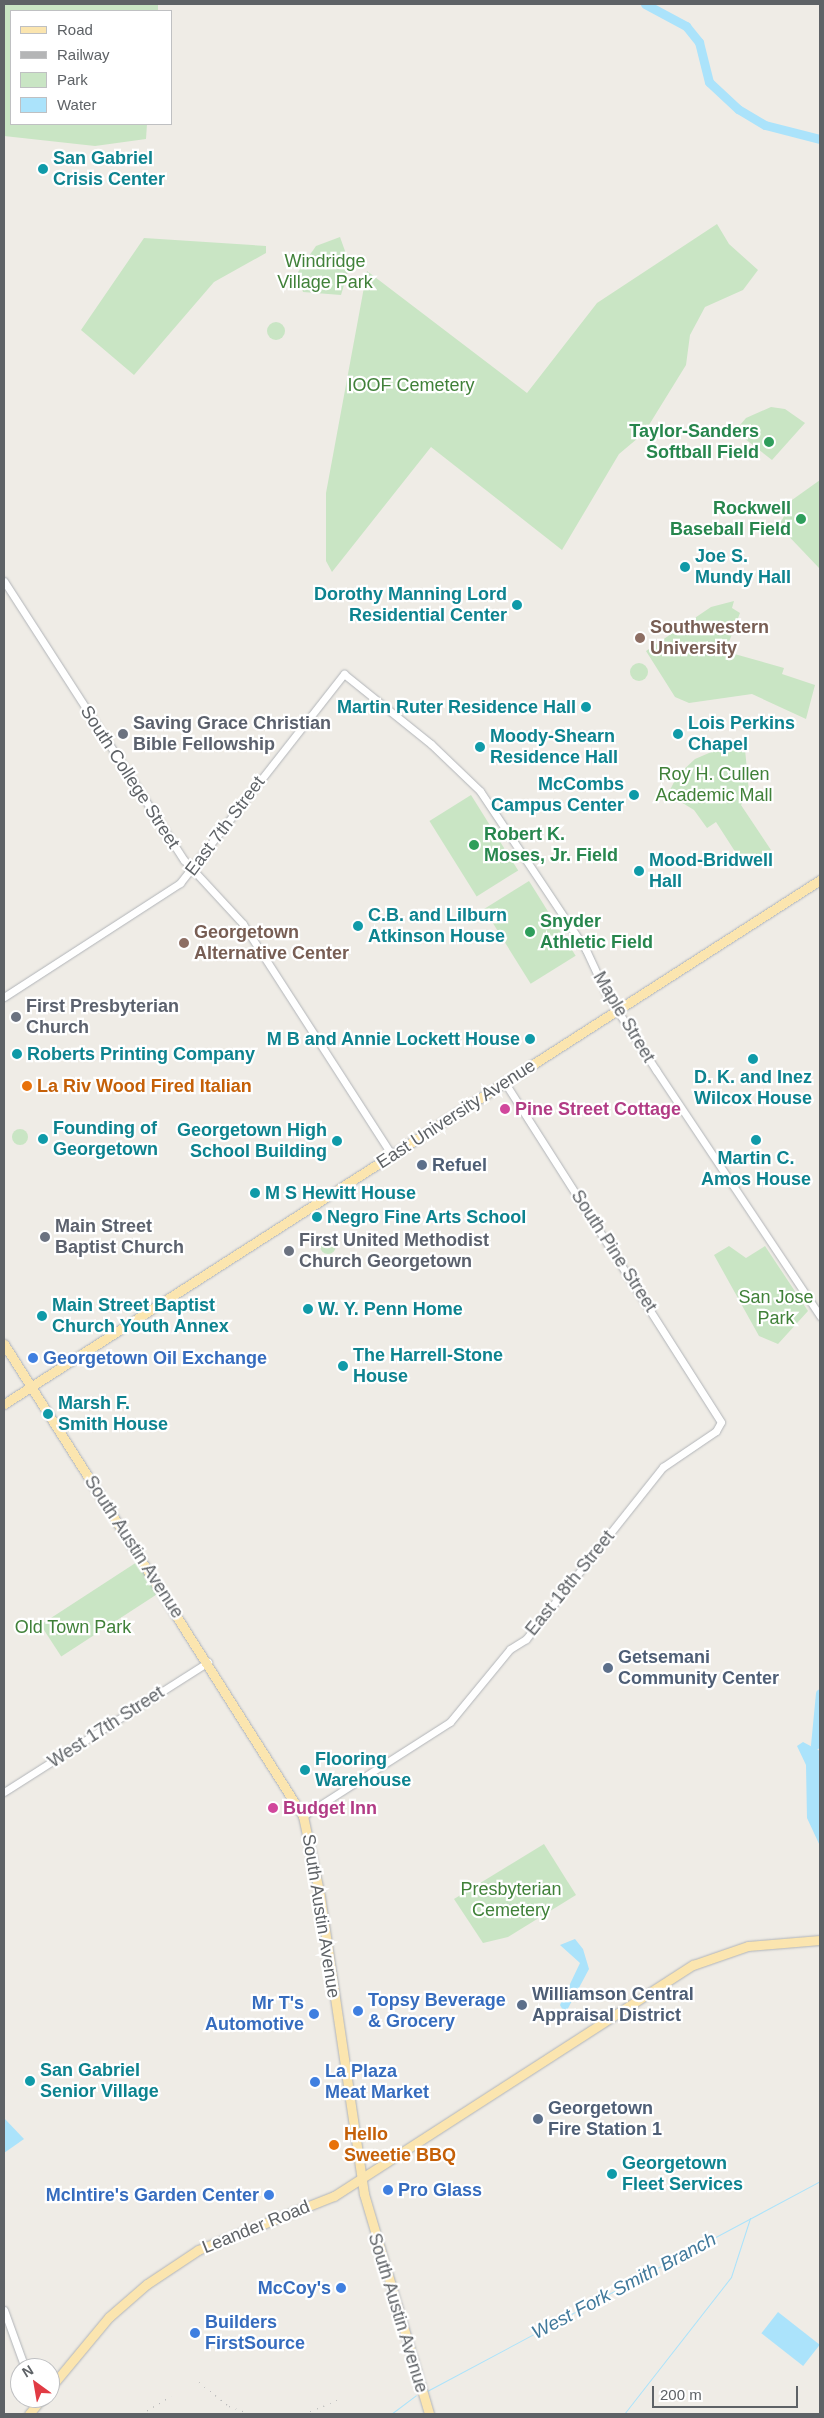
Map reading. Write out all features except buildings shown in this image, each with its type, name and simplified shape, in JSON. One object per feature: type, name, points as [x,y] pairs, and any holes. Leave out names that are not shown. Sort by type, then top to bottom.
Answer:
[{"type":"main road","name":"East University Avenue","points":[[4,1404],[820,880]]},
{"type":"main road","name":"South Austin Avenue","points":[[4,1344],[208,1662],[303,1816],[320,1896],[362,2179],[383,2268],[429,2414]]},
{"type":"main road","name":"Leander Road","points":[[60,2376],[109,2317],[173,2266],[232,2233],[334,2196],[693,1965],[748,1946],[820,1940]]},
{"type":"street","name":"South College Street","points":[[4,581],[7,593],[190,867],[242,924],[392,1155]]},
{"type":"street","name":"East 7th Street","points":[[4,997],[180,883],[190,867],[344,674]]},
{"type":"street","name":"Maple Street","points":[[344,674],[437,750],[480,791],[586,950],[618,1011],[820,1316]]},
{"type":"street","name":"South Pine Street","points":[[505,1083],[721,1422]]},
{"type":"street","name":"East 18th Street","points":[[303,1816],[368,1777],[450,1722],[510,1649],[526,1638],[663,1467],[716,1431],[721,1422]]},
{"type":"street","name":"West 17th Street","points":[[4,1792],[208,1662]]},
{"type":"street","points":[[4,2310],[21,2358]]},
{"type":"green space","points":[[4,4],[158,4],[158,10],[10,10],[10,125],[147,125],[146,139],[95,146],[4,136]]},
{"type":"green space","name":"IOOF Cemetery","points":[[717,224],[729,244],[758,270],[743,290],[705,307],[690,335],[686,365],[644,433],[619,454],[562,550],[431,447],[332,572],[326,561],[326,493],[367,271],[527,393],[597,303]]},
{"type":"green space","name":"Windridge Village Park","points":[[340,237],[350,265],[341,295],[303,292],[298,272],[316,246]]},
{"type":"green space","points":[[144,238],[266,246],[266,253],[214,282],[134,375],[81,330]]},
{"type":"green space","name":"Windridge Village Park","points":[[272,322],[280,322],[285,327],[283,338],[272,340],[267,335],[267,327]]},
{"type":"green space","name":"Taylor-Sanders Softball Field","points":[[771,407],[785,409],[805,423],[772,460],[735,431],[746,418]]},
{"type":"green space","name":"Rockwell Baseball Field","points":[[820,480],[820,569],[779,526],[792,500]]},
{"type":"green space","points":[[734,601],[732,608],[740,613],[729,642],[731,653],[784,668],[782,674],[815,685],[806,719],[752,694],[689,703],[675,697],[646,651],[711,607]]},
{"type":"green space","points":[[635,663],[643,663],[648,668],[646,679],[635,681],[630,676],[630,668]]},
{"type":"green space","name":"Roy H. Cullen Academic Mall","points":[[745,749],[749,792],[741,805],[771,850],[745,867],[716,822],[707,828],[694,810],[668,794],[677,776],[695,759],[716,750]]},
{"type":"green space","name":"Robert K. Moses, Jr. Field","points":[[471,795],[518,870],[477,896],[429,821]]},
{"type":"green space","name":"Snyder Athletic Field","points":[[529,881],[576,956],[531,984],[484,909]]},
{"type":"green space","points":[[17,1129],[23,1129],[28,1134],[26,1143],[17,1145],[12,1140],[12,1134]]},
{"type":"green space","points":[[328,1238],[336,1246],[328,1254],[320,1246]]},
{"type":"green space","name":"San Jose Park","points":[[729,1246],[746,1258],[765,1246],[808,1311],[778,1344],[759,1336],[714,1255]]},
{"type":"green space","name":"Old Town Park","points":[[137,1562],[158,1594],[61,1657],[41,1625]]},
{"type":"green space","name":"Presbyterian Cemetery","points":[[544,1844],[576,1895],[508,1937],[483,1943],[454,1899]]},
{"type":"water","points":[[803,1742],[820,1751],[820,1846],[807,1818],[806,1765],[797,1746]]},
{"type":"water","points":[[575,1939],[583,1949],[589,1969],[565,2014],[560,2005],[580,1963],[560,1945]]},
{"type":"water","points":[[4,2118],[24,2139],[4,2153]]},
{"type":"water","points":[[778,2312],[820,2345],[803,2366],[761,2333]]},
{"type":"waterway","points":[[645,4],[686,26],[699,42],[709,82],[738,109],[765,125],[820,139]]},
{"type":"waterway","name":"West Fork Smith Branch","points":[[815,1745],[820,1693]]},
{"type":"waterway","name":"West Fork Smith Branch","points":[[427,2391],[820,2181]]},
{"type":"waterway","points":[[624,2414],[731,2277],[750,2218]]},
{"type":"waterway","name":"West Fork Smith Branch","points":[[391,2414],[416,2395]]},
{"type":"railway","points":[[199,2382],[229,2406],[251,2414]]},
{"type":"railway","points":[[141,2414],[171,2396]]},
{"type":"railway","points":[[304,2414],[339,2399]]},
{"type":"place","name":"San Gabriel Crisis Center","points":[[43,169]]},
{"type":"place","name":"Taylor-Sanders Softball Field","points":[[769,442]]},
{"type":"place","name":"Rockwell Baseball Field","points":[[801,519]]},
{"type":"place","name":"Joe S. Mundy Hall","points":[[685,567]]},
{"type":"place","name":"Dorothy Manning Lord Residential Center","points":[[517,605]]},
{"type":"place","name":"Southwestern University","points":[[640,638]]},
{"type":"place","name":"Martin Ruter Residence Hall","points":[[586,707]]},
{"type":"place","name":"Saving Grace Christian Bible Fellowship","points":[[123,734]]},
{"type":"place","name":"Lois Perkins Chapel","points":[[678,734]]},
{"type":"place","name":"Moody-Shearn Residence Hall","points":[[480,747]]},
{"type":"place","name":"McCombs Campus Center","points":[[634,795]]},
{"type":"place","name":"Robert K. Moses, Jr. Field","points":[[474,845]]},
{"type":"place","name":"Mood-Bridwell Hall","points":[[639,871]]},
{"type":"place","name":"C.B. and Lilburn Atkinson House","points":[[358,926]]},
{"type":"place","name":"Snyder Athletic Field","points":[[530,932]]},
{"type":"place","name":"Georgetown Alternative Center","points":[[184,943]]},
{"type":"place","name":"First Presbyterian Church","points":[[16,1017]]},
{"type":"place","name":"M B and Annie Lockett House","points":[[530,1039]]},
{"type":"place","name":"Roberts Printing Company","points":[[17,1054]]},
{"type":"place","name":"D. K. and Inez Wilcox House","points":[[753,1059]]},
{"type":"place","name":"La Riv Wood Fired Italian","points":[[27,1086]]},
{"type":"place","name":"Pine Street Cottage","points":[[505,1109]]},
{"type":"place","name":"Founding of Georgetown","points":[[43,1139]]},
{"type":"place","name":"Martin C. Amos House","points":[[756,1140]]},
{"type":"place","name":"Georgetown High School Building","points":[[337,1141]]},
{"type":"place","name":"Refuel","points":[[422,1165]]},
{"type":"place","name":"M S Hewitt House","points":[[255,1193]]},
{"type":"place","name":"Negro Fine Arts School","points":[[317,1217]]},
{"type":"place","name":"Main Street Baptist Church","points":[[45,1237]]},
{"type":"place","name":"First United Methodist Church Georgetown","points":[[289,1251]]},
{"type":"place","name":"W. Y. Penn Home","points":[[308,1309]]},
{"type":"place","name":"Main Street Baptist Church Youth Annex","points":[[42,1316]]},
{"type":"place","name":"Georgetown Oil Exchange","points":[[33,1358]]},
{"type":"place","name":"The Harrell-Stone House","points":[[343,1366]]},
{"type":"place","name":"Marsh F. Smith House","points":[[48,1414]]},
{"type":"place","name":"Getsemani Community Center","points":[[608,1668]]},
{"type":"place","name":"Flooring Warehouse","points":[[305,1770]]},
{"type":"place","name":"Budget Inn","points":[[273,1808]]},
{"type":"place","name":"Williamson Central Appraisal District","points":[[522,2005]]},
{"type":"place","name":"Topsy Beverage & Grocery","points":[[358,2011]]},
{"type":"place","name":"Mr T's Automotive","points":[[314,2014]]},
{"type":"place","name":"San Gabriel Senior Village","points":[[30,2081]]},
{"type":"place","name":"La Plaza Meat Market","points":[[315,2082]]},
{"type":"place","name":"Georgetown Fire Station 1","points":[[538,2119]]},
{"type":"place","name":"Hello Sweetie BBQ","points":[[334,2145]]},
{"type":"place","name":"Georgetown Fleet Services","points":[[612,2174]]},
{"type":"place","name":"Pro Glass","points":[[388,2190]]},
{"type":"place","name":"McIntire's Garden Center","points":[[269,2195]]},
{"type":"place","name":"McCoy's","points":[[341,2288]]},
{"type":"place","name":"Builders FirstSource","points":[[195,2333]]}]
